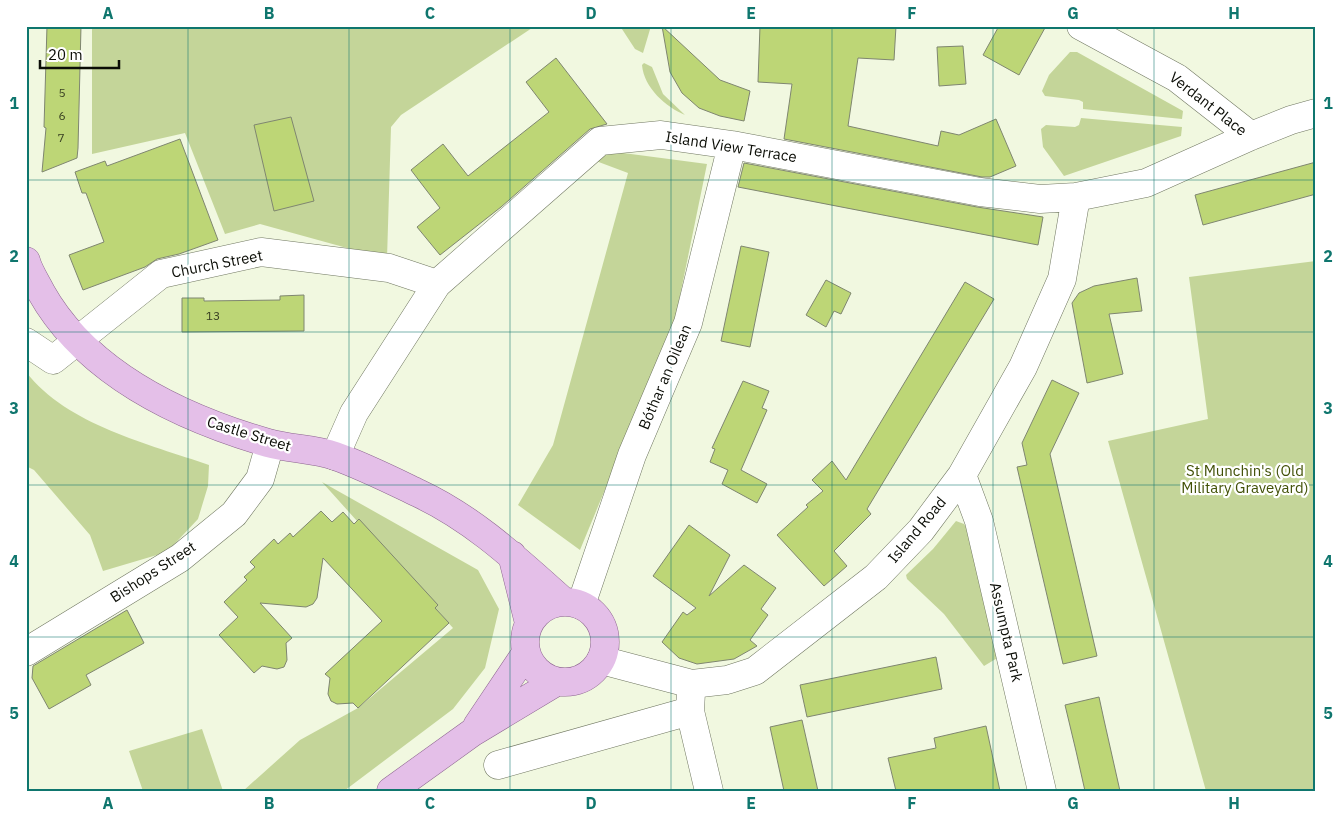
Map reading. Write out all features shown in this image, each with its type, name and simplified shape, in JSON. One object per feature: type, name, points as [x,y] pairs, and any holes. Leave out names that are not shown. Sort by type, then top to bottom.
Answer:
[{"type":"main road","name":"Castle Street","points":[[27,266],[50,308],[76,340],[111,368],[156,399],[215,427],[270,444],[334,456],[428,499],[471,523],[572,603]]},
{"type":"main road","points":[[512,555],[529,623]]},
{"type":"main road","points":[[572,603],[592,612],[600,622],[604,634],[605,648],[601,660],[593,671],[582,679],[569,683],[556,682],[536,672],[526,652],[524,642],[529,623],[538,612],[550,604],[572,603]]},
{"type":"main road","points":[[473,732],[526,652]]},
{"type":"main road","points":[[392,791],[473,732],[556,682]]},
{"type":"street","name":"Verdant Place","points":[[1076,197],[1146,183],[1251,136],[1177,78],[1081,26]]},
{"type":"street","points":[[1251,136],[1291,120],[1316,113]]},
{"type":"street","name":"Island View Terrace","points":[[334,456],[354,413],[437,284],[600,140],[660,135],[732,145],[980,192],[1040,199],[1076,197]]},
{"type":"street","name":"Bóthar an Oilean","points":[[572,603],[688,323],[732,145]]},
{"type":"street","name":"Island Road","points":[[601,660],[691,697],[727,680],[755,672],[876,577],[921,530],[962,475],[1023,367],[1062,279],[1076,197]]},
{"type":"street","name":"Church Street","points":[[26,342],[53,360],[161,274],[261,252],[389,268],[437,284]]},
{"type":"street","name":"Bishops Street","points":[[26,652],[180,558],[234,514],[260,479],[270,444]]},
{"type":"street","name":"Assumpta Park","points":[[962,475],[979,521],[1042,791]]},
{"type":"street","points":[[498,765],[691,697],[709,791]]},
{"type":"green space","points":[[92,26],[535,26],[401,115],[391,127],[387,259],[260,224],[225,234],[185,133],[92,154]]},
{"type":"green space","points":[[620,26],[651,26],[643,53],[635,49]]},
{"type":"green space","points":[[1070,52],[1077,52],[1183,111],[1182,119],[1083,109],[1083,102],[1079,100],[1045,96],[1042,91],[1049,75]]},
{"type":"green space","points":[[644,63],[652,67],[663,94],[685,115],[664,102],[651,89],[644,73],[642,65]]},
{"type":"green space","points":[[1081,118],[1182,127],[1181,136],[1064,176],[1043,147],[1041,129],[1046,125],[1075,127],[1079,125]]},
{"type":"green space","points":[[608,151],[707,164],[675,320],[580,550],[518,505],[553,445],[628,173],[596,161]]},
{"type":"green space","name":"St Munchin's (Old Military Graveyard)","points":[[1316,261],[1316,791],[1206,791],[1108,441],[1208,419],[1189,277]]},
{"type":"green space","points":[[26,372],[43,390],[63,406],[86,419],[136,440],[209,465],[208,486],[198,519],[167,552],[103,571],[90,535],[34,470],[26,466]]},
{"type":"green space","points":[[322,482],[478,570],[499,609],[485,668],[453,709],[344,791],[243,791],[300,740],[358,708],[453,628]]},
{"type":"green space","points":[[956,521],[964,524],[968,530],[999,657],[984,666],[944,614],[907,579],[906,575],[933,549]]},
{"type":"green space","points":[[202,729],[223,791],[143,791],[129,751]]},
{"type":"building","points":[[47,26],[81,26],[78,148],[77,158],[42,172],[46,128],[44,127]]},
{"type":"building","points":[[662,26],[720,80],[750,91],[744,121],[720,116],[699,108],[682,93],[670,72]]},
{"type":"building","points":[[760,26],[896,26],[894,60],[858,58],[848,126],[938,146],[941,131],[959,135],[996,119],[1016,166],[990,177],[982,177],[784,139],[792,84],[758,82]]},
{"type":"building","points":[[999,26],[1046,26],[1019,75],[983,55]]},
{"type":"building","points":[[963,46],[966,84],[939,86],[937,47]]},
{"type":"building","points":[[556,58],[607,124],[590,129],[501,207],[440,255],[417,227],[440,208],[411,170],[443,144],[468,176],[549,112],[526,82]]},
{"type":"building","points":[[291,117],[314,201],[274,211],[254,125]]},
{"type":"building","points":[[180,139],[218,240],[179,254],[157,259],[145,267],[83,290],[69,255],[104,242],[86,193],[82,193],[75,172],[105,161],[107,166]]},
{"type":"building","points":[[1316,162],[1316,194],[1203,225],[1195,195]]},
{"type":"building","points":[[744,163],[977,207],[1043,217],[1038,245],[738,187]]},
{"type":"building","points":[[741,246],[769,252],[750,347],[721,341]]},
{"type":"building","points":[[1137,278],[1142,311],[1109,314],[1123,374],[1087,383],[1072,303],[1079,293],[1094,286]]},
{"type":"building","points":[[826,280],[851,293],[841,314],[834,311],[826,327],[806,315]]},
{"type":"building","points":[[965,282],[994,299],[867,509],[871,514],[834,551],[847,566],[824,586],[777,535],[808,507],[806,505],[823,491],[812,480],[832,461],[846,480]]},
{"type":"building","points":[[304,295],[304,331],[182,332],[182,298],[204,298],[204,301],[280,300],[280,296]]},
{"type":"building","points":[[1052,380],[1079,393],[1050,454],[1097,656],[1063,664],[1017,467],[1027,465],[1022,443]]},
{"type":"building","points":[[743,381],[769,391],[762,408],[767,410],[741,470],[767,484],[757,503],[722,484],[728,470],[710,462],[715,449],[712,448]]},
{"type":"building","points":[[321,511],[332,522],[343,512],[354,524],[359,519],[438,605],[435,608],[449,623],[358,708],[353,703],[337,704],[331,701],[328,694],[330,678],[325,674],[382,621],[323,558],[317,598],[313,604],[306,607],[260,603],[292,638],[286,643],[287,660],[284,667],[277,669],[262,666],[254,673],[219,635],[238,617],[224,602],[247,580],[244,577],[255,567],[250,562],[274,539],[278,544],[290,533],[293,537]]},
{"type":"building","points":[[689,525],[730,555],[709,596],[744,565],[776,588],[761,609],[768,615],[750,640],[757,646],[734,659],[697,664],[679,658],[662,642],[683,612],[687,615],[696,608],[653,576]]},
{"type":"building","points":[[127,610],[144,643],[86,675],[91,685],[49,709],[32,678],[33,666]]},
{"type":"building","points":[[936,657],[942,689],[807,717],[800,685]]},
{"type":"building","points":[[1099,697],[1120,791],[1085,791],[1065,705]]},
{"type":"building","points":[[802,720],[818,791],[784,791],[770,727]]},
{"type":"building","points":[[986,726],[1000,791],[896,791],[888,758],[936,748],[934,738]]}]
